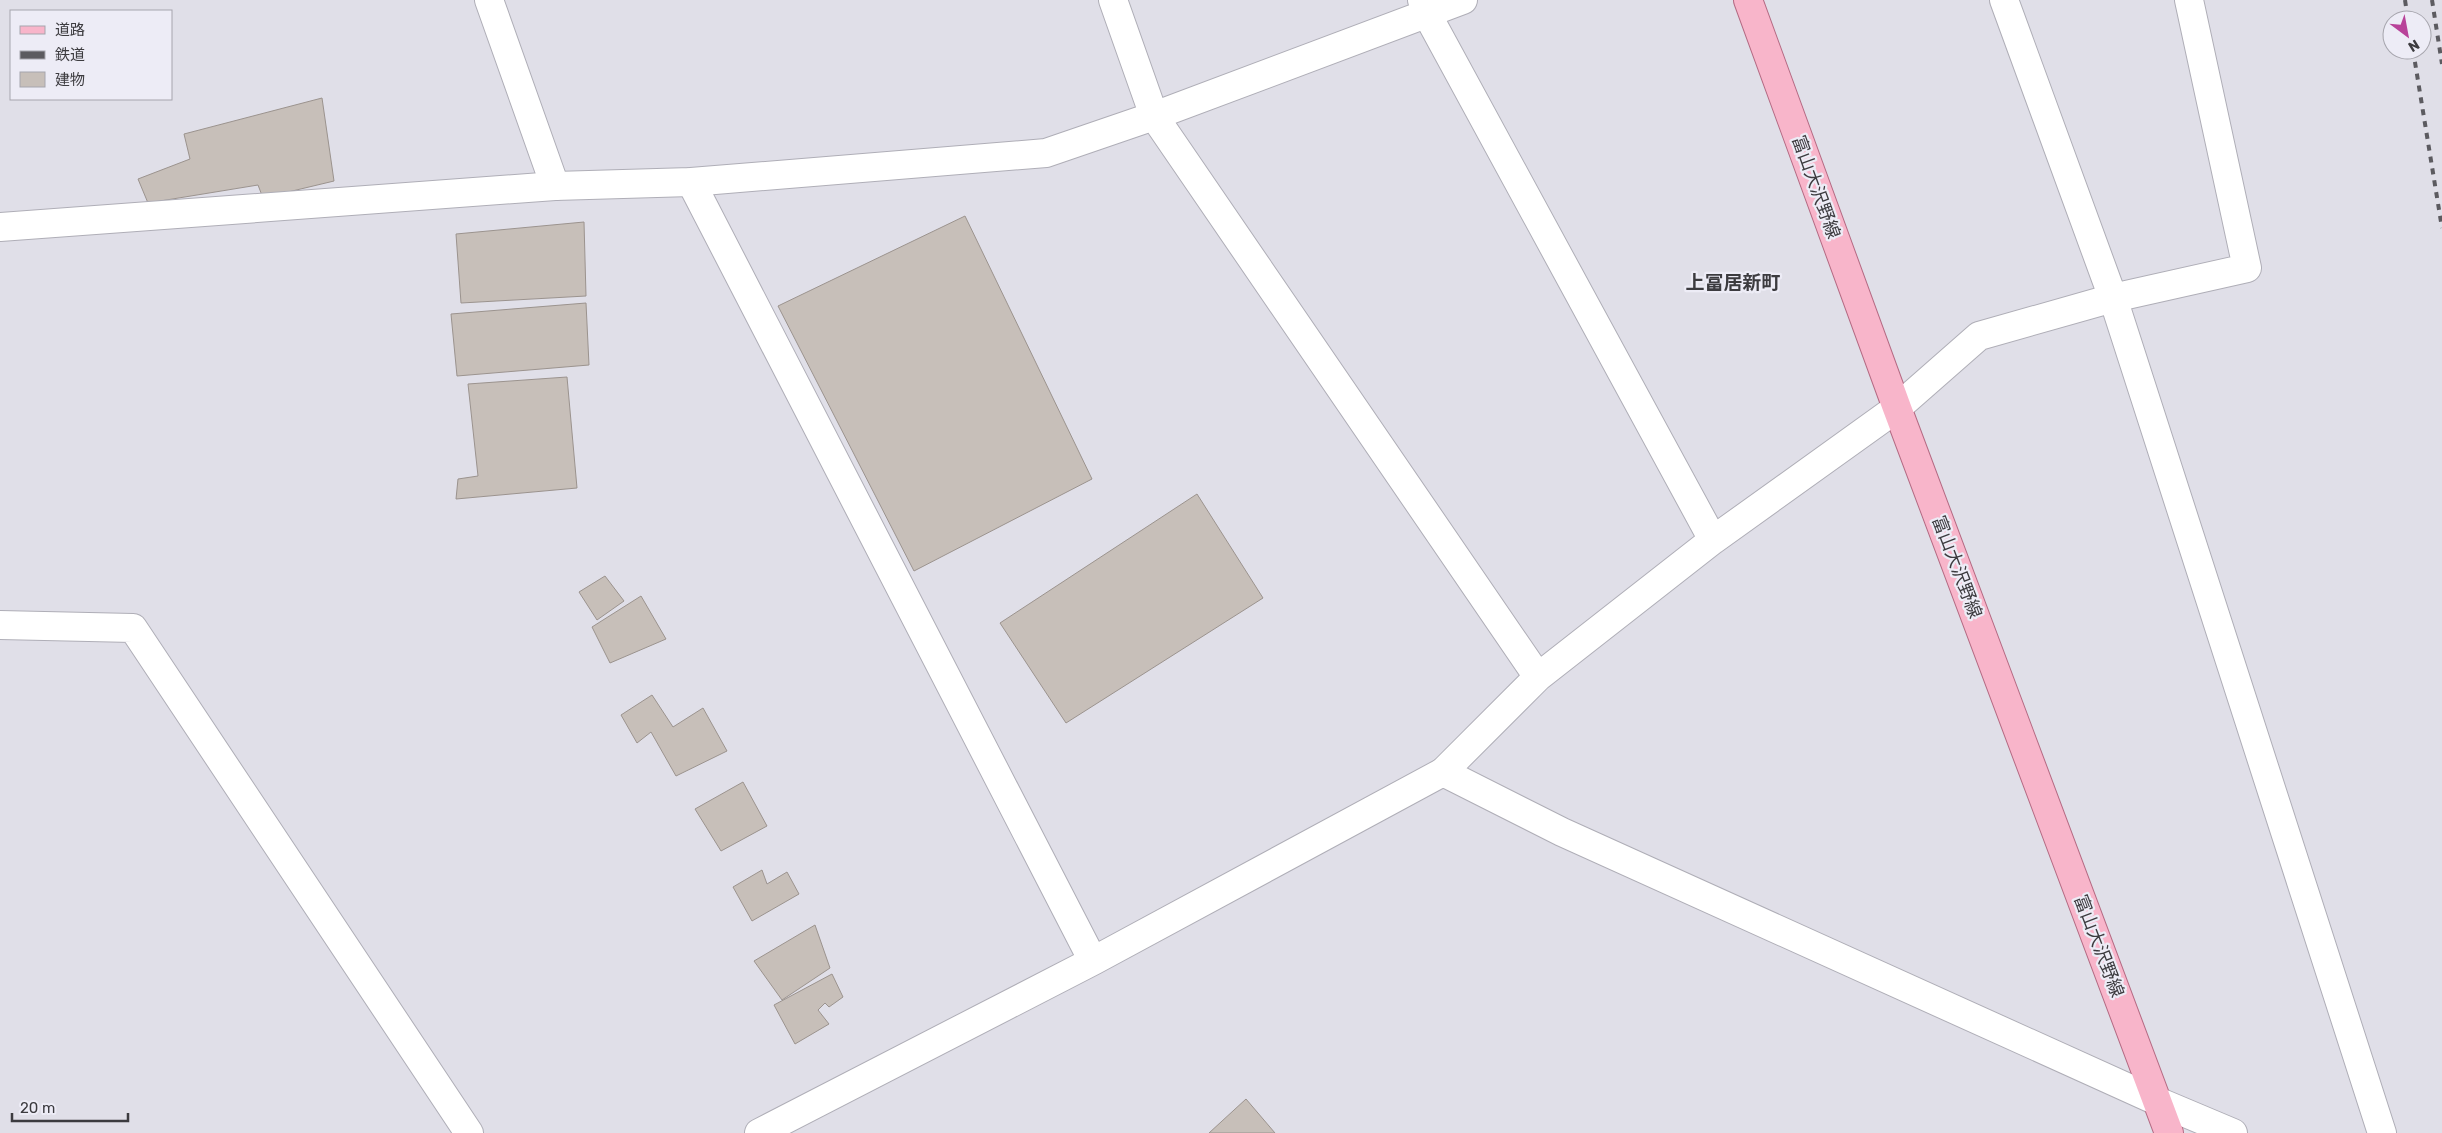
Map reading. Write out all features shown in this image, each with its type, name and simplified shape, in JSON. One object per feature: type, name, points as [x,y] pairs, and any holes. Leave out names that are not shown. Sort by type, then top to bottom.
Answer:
[{"type":"main road","name":"富山大沢野線","points":[[1748,0],[1897,408],[2169,1133]]},
{"type":"street","points":[[489,0],[555,186]]},
{"type":"street","points":[[1113,0],[1154,116],[1538,677]]},
{"type":"street","points":[[0,227],[555,186],[691,182],[1046,153],[1154,116],[1425,7],[1463,0]]},
{"type":"street","points":[[2004,0],[2113,298],[2382,1133]]},
{"type":"street","points":[[759,1133],[1093,961],[1443,772],[1538,677],[1713,540],[1897,408],[1979,336],[2113,298],[2247,268],[2189,0]]},
{"type":"street","points":[[1425,7],[1713,540]]},
{"type":"street","points":[[691,182],[1093,961]]},
{"type":"street","points":[[0,625],[133,628],[469,1133]]},
{"type":"street","points":[[1443,772],[1562,832],[2157,1101],[2233,1133]]},
{"type":"building","points":[[322,98],[334,181],[263,198],[258,185],[148,203],[138,179],[190,159],[184,134]]},
{"type":"building","points":[[965,216],[1092,479],[914,571],[778,306]]},
{"type":"building","points":[[584,222],[586,296],[461,303],[456,234]]},
{"type":"building","points":[[586,303],[589,365],[457,376],[451,314]]},
{"type":"building","points":[[567,377],[577,488],[456,499],[458,479],[478,476],[468,384]]},
{"type":"building","points":[[1197,494],[1263,598],[1066,723],[1000,623]]},
{"type":"building","points":[[605,576],[624,601],[597,620],[579,592]]},
{"type":"building","points":[[641,596],[666,639],[610,663],[592,627]]},
{"type":"building","points":[[652,695],[673,727],[703,708],[727,751],[676,776],[651,732],[637,743],[621,715]]},
{"type":"building","points":[[743,782],[767,826],[721,851],[695,809]]},
{"type":"building","points":[[762,870],[767,884],[787,872],[799,894],[752,921],[733,887]]},
{"type":"building","points":[[815,925],[830,968],[782,1000],[754,961]]},
{"type":"building","points":[[832,974],[843,997],[829,1007],[825,1003],[818,1010],[829,1024],[795,1044],[774,1005]]},
{"type":"building","points":[[1246,1099],[1275,1133],[1209,1133]]},
{"type":"railway","points":[[2405,0],[2406,10]]},
{"type":"railway","points":[[2432,0],[2442,64]]},
{"type":"railway","points":[[2415,60],[2442,228]]},
{"type":"district","name":"上冨居新町","points":[[1733,282]]}]
